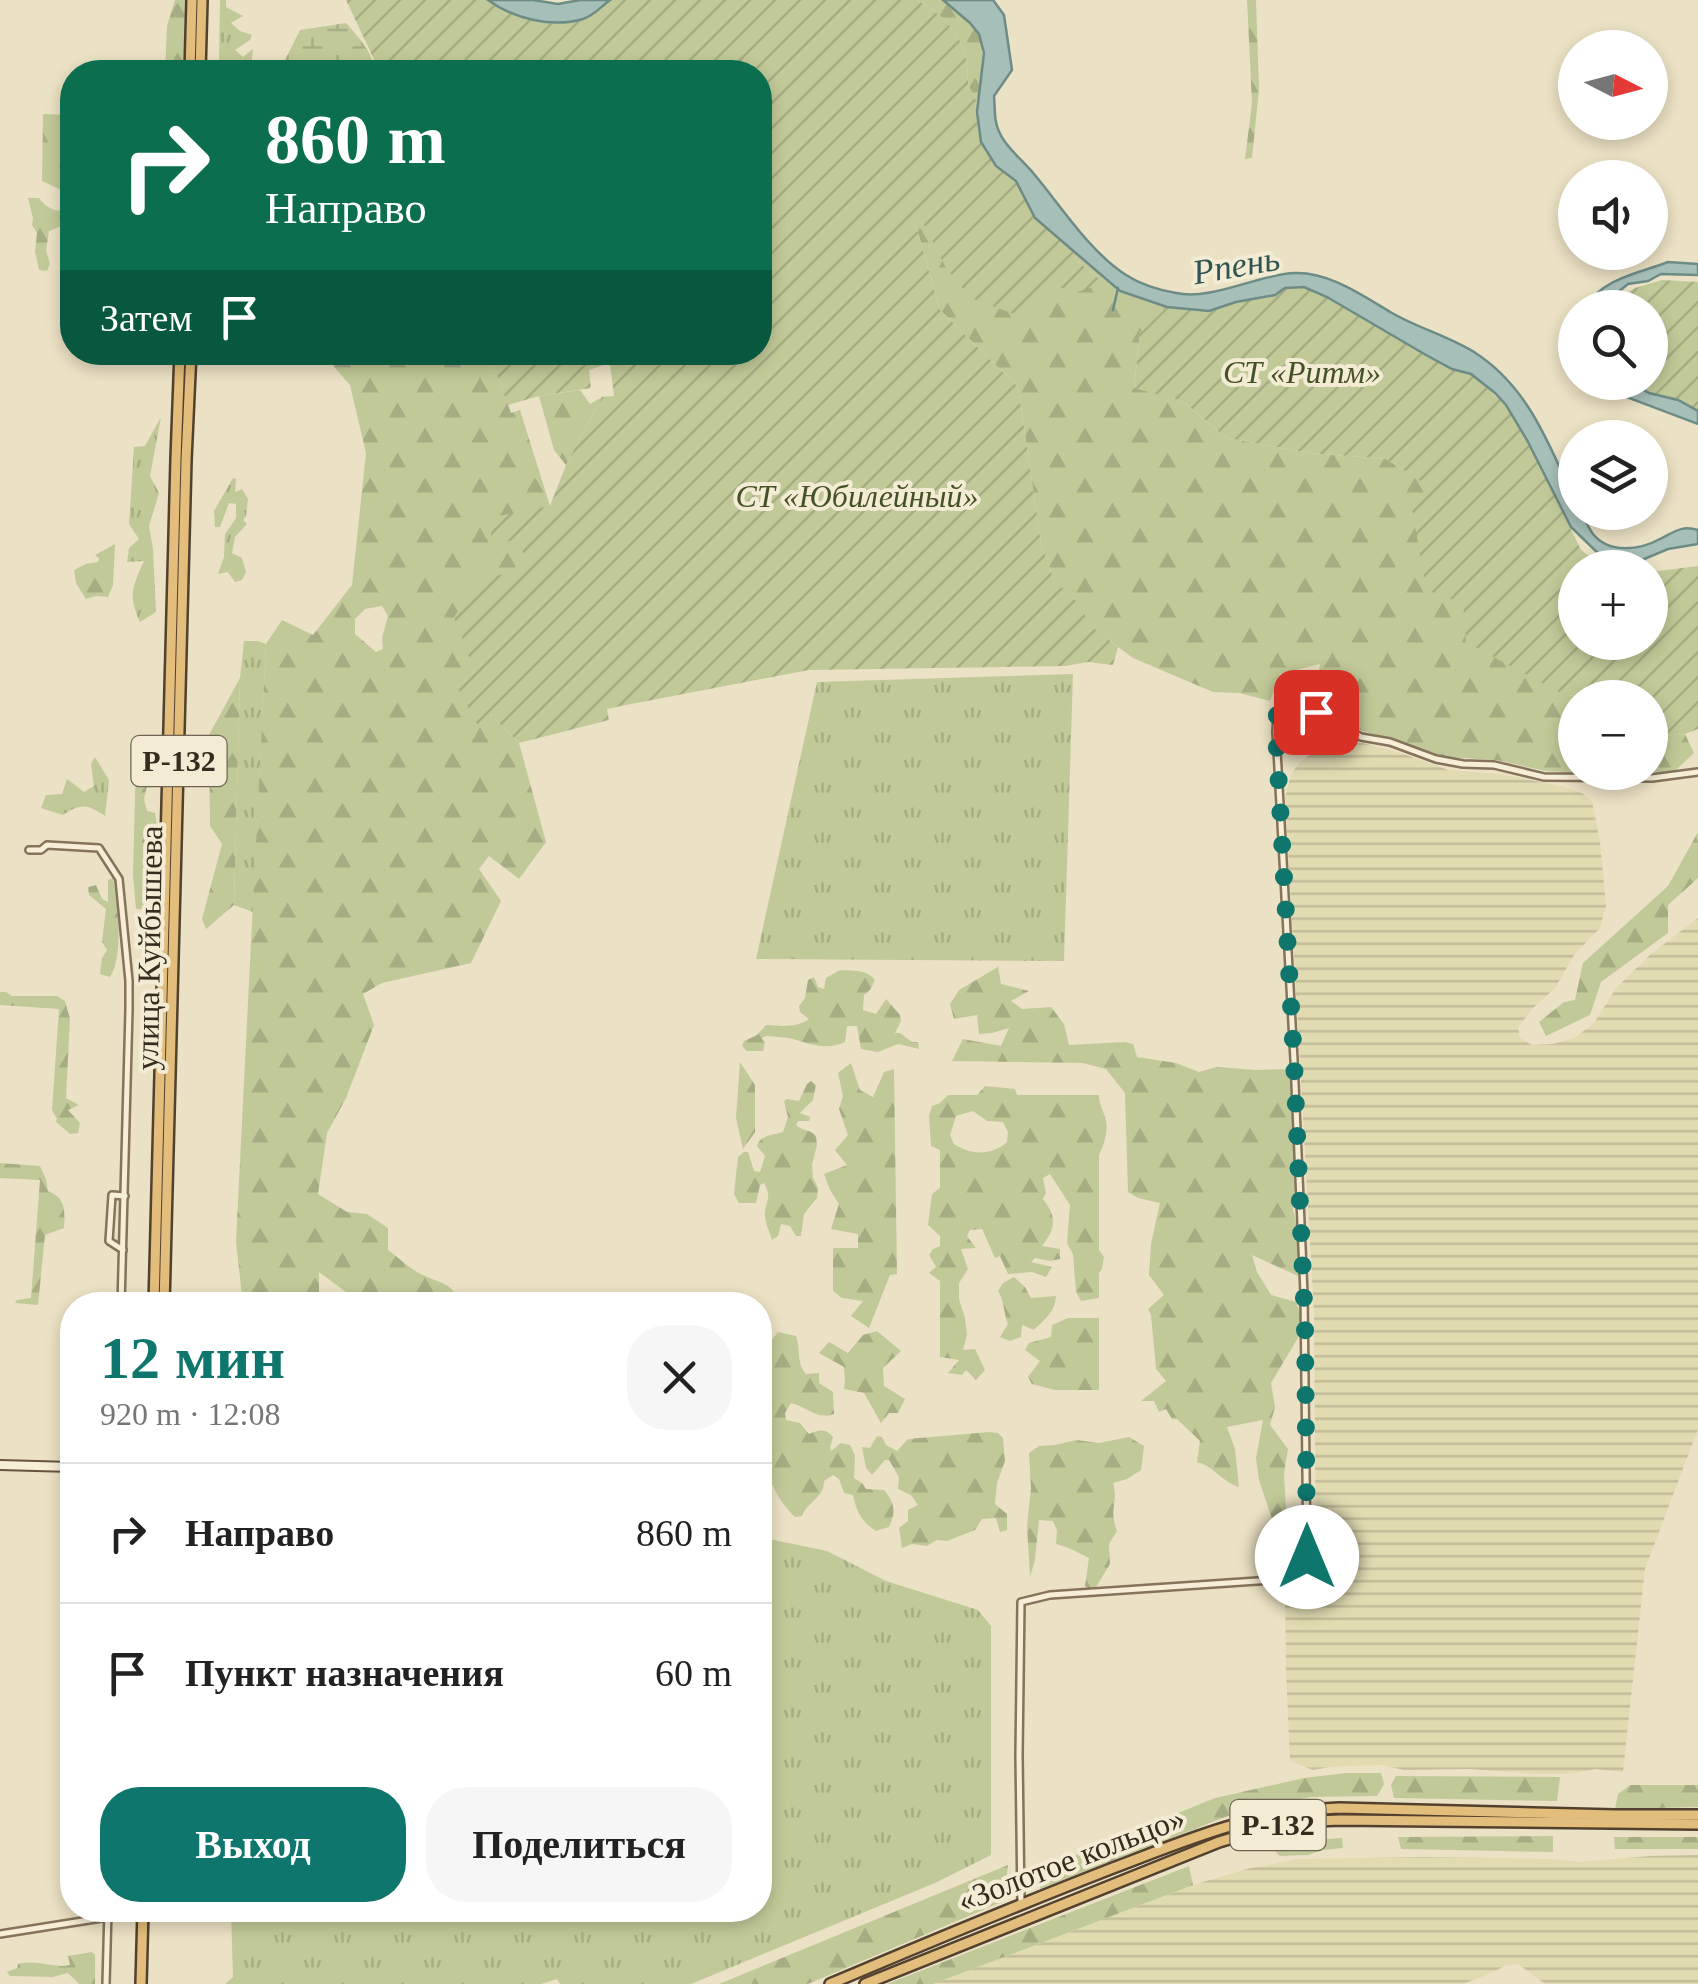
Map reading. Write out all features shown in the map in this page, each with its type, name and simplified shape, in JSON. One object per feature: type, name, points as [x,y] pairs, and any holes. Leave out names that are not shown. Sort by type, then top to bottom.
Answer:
[{"type":"highway","points":[[190,60],[192,0]]},
{"type":"highway","points":[[200,60],[202,0]]},
{"type":"highway","name":"улица Куйбышева","points":[[154,1292],[180,365]]},
{"type":"highway","name":"улица Куйбышева","points":[[164,1292],[191,365]]},
{"type":"highway","name":"«Золотое кольцо»","points":[[830,1984],[1021,1903],[1215,1829],[1270,1814],[1339,1808],[1698,1815]]},
{"type":"highway","name":"«Золотое кольцо»","points":[[864,1984],[1219,1842],[1303,1821],[1698,1824]]},
{"type":"highway","points":[[142,1984],[143,1922]]},
{"type":"main road","points":[[0,1465],[60,1468]]},
{"type":"street","points":[[1021,1903],[1021,1602],[1050,1595],[1287,1579],[1301,1574],[1307,1557],[1305,1310],[1277,712],[1316,712],[1360,736],[1436,759],[1494,765],[1544,776],[1652,778],[1698,772]]},
{"type":"street","points":[[29,850],[47,845],[99,848],[118,879],[129,980],[121,1292]]},
{"type":"street","points":[[123,1250],[110,1241],[112,1195],[126,1196]]},
{"type":"street","points":[[0,1934],[72,1922]]},
{"type":"street","points":[[106,1984],[108,1922]]},
{"type":"shaded area","points":[[1338,743],[1363,743],[1448,770],[1499,774],[1558,785],[1558,790],[1573,790],[1592,801],[1606,906],[1600,928],[1574,955],[1555,988],[1518,1027],[1520,1038],[1532,1045],[1576,1037],[1594,1023],[1617,987],[1651,954],[1698,918],[1698,1429],[1645,1569],[1623,1772],[1596,1769],[1535,1774],[1404,1770],[1381,1765],[1313,1770],[1290,1761],[1285,1591],[1308,1589],[1316,1565],[1314,1311],[1285,798],[1298,764],[1317,749]]},
{"type":"shaded area","points":[[1698,1855],[1698,1984],[1545,1984],[1518,1964],[1462,1984],[933,1984],[1193,1885],[1297,1859],[1423,1857],[1580,1862]]},
{"type":"green space","points":[[175,0],[186,0],[184,60],[166,60],[167,26]]},
{"type":"green space","points":[[220,0],[226,0],[226,7],[243,16],[231,23],[252,35],[235,50],[243,57],[253,49],[252,60],[219,60]]},
{"type":"green space","name":"СТ «Юбилейный»","points":[[346,0],[488,0],[521,17],[546,22],[587,18],[610,0],[917,0],[933,10],[955,32],[964,50],[969,86],[978,103],[977,112],[996,166],[1016,181],[1035,218],[1077,255],[1074,258],[1098,278],[1100,285],[1074,293],[1059,287],[1014,314],[971,298],[946,268],[921,219],[915,222],[940,310],[1018,387],[1041,543],[1057,589],[1066,587],[1086,617],[1082,619],[1118,647],[1113,665],[1088,662],[1065,666],[809,670],[607,709],[609,720],[519,743],[495,719],[477,724],[457,686],[475,672],[454,617],[481,576],[523,573],[523,539],[490,544],[493,517],[550,506],[566,465],[602,397],[614,396],[610,365],[772,365],[772,60],[374,60]]},
{"type":"green space","points":[[917,0],[943,0],[976,31],[983,61],[978,103],[969,86],[964,50],[955,32]]},
{"type":"green space","points":[[1247,0],[1256,0],[1259,90],[1252,158],[1245,159],[1252,103]]},
{"type":"green space","points":[[346,23],[372,60],[285,60],[300,30]]},
{"type":"green space","points":[[43,114],[60,115],[60,189],[42,181]]},
{"type":"green space","points":[[28,198],[39,198],[60,210],[60,227],[49,231],[47,271],[39,270]]},
{"type":"green space","points":[[921,218],[946,267],[1059,287],[1098,278],[1073,257],[1077,255],[1120,291],[1167,307],[1140,333],[1134,387],[1182,401],[1227,438],[1310,453],[1386,459],[1431,487],[1463,603],[1558,689],[1558,772],[1496,760],[1446,757],[1362,731],[1315,701],[1320,664],[1280,674],[1270,701],[1239,693],[1213,692],[1133,658],[1081,619],[1057,590],[1041,543],[1018,387],[940,310],[915,222]]},
{"type":"green space","points":[[1662,280],[1698,282],[1698,425],[1647,400],[1668,400],[1668,290],[1632,290]]},
{"type":"green space","name":"СТ «Ритм»","points":[[1304,287],[1327,297],[1451,369],[1471,374],[1506,405],[1558,503],[1558,530],[1571,530],[1581,550],[1558,550],[1558,660],[1668,660],[1668,570],[1698,566],[1698,729],[1668,736],[1668,680],[1558,680],[1558,692],[1466,642],[1463,603],[1426,590],[1412,508],[1430,487],[1386,459],[1310,453],[1227,438],[1182,401],[1134,388],[1140,333],[1167,307],[1209,311],[1284,288]]},
{"type":"green space","points":[[332,365],[493,365],[511,413],[520,410],[550,506],[523,539],[523,574],[494,718],[519,743],[546,842],[519,879],[489,856],[479,869],[501,901],[471,963],[382,983],[363,994],[374,1025],[346,1098],[327,1133],[318,1194],[347,1212],[367,1214],[388,1228],[388,1250],[454,1292],[346,1292],[319,1272],[319,1292],[242,1292],[236,1241],[266,644],[282,620],[313,635],[352,585],[366,453],[350,385]],"holes":[[[382,606],[388,616],[383,649],[376,652],[355,634],[355,619],[365,609]]]},
{"type":"green space","name":"СТ «Юбилейный»","points":[[493,365],[604,365],[589,370],[591,388],[508,405]]},
{"type":"green space","points":[[580,390],[590,404],[602,397],[566,465],[554,450],[539,396]]},
{"type":"green space","points":[[161,417],[150,476],[159,493],[149,526],[156,612],[140,622],[133,592],[144,561],[127,562],[129,548],[139,539],[129,524],[134,447],[145,446]]},
{"type":"green space","points":[[233,478],[235,492],[242,489],[248,499],[243,520],[247,524],[235,537],[232,553],[242,558],[246,572],[242,580],[235,582],[228,572],[218,574],[225,534],[236,518],[236,504],[229,503],[220,527],[215,527],[214,511]]},
{"type":"green space","points":[[115,544],[113,585],[108,597],[86,599],[76,583],[74,570],[98,562],[95,555]]},
{"type":"green space","points":[[244,641],[266,644],[253,912],[234,905]]},
{"type":"green space","points":[[1073,674],[1064,961],[756,959],[817,682]]},
{"type":"green space","points":[[240,678],[234,905],[206,929],[202,919],[222,844],[210,826],[209,735]]},
{"type":"green space","points":[[1685,734],[1694,753],[1675,771],[1668,772],[1668,736]]},
{"type":"green space","points":[[147,750],[154,757],[144,799],[147,811],[155,813],[159,850],[148,910],[136,909],[133,875],[136,757]]},
{"type":"green space","points":[[95,757],[109,780],[105,816],[84,806],[63,815],[41,808],[46,795],[62,794],[67,779],[84,792],[94,786],[91,764]]},
{"type":"green space","points":[[1698,832],[1698,878],[1668,905],[1668,933],[1601,982],[1590,1015],[1546,1036],[1539,1022],[1564,1002],[1575,1000],[1583,963],[1668,886]]},
{"type":"green space","points":[[113,878],[118,943],[110,977],[100,974],[107,950],[102,942],[106,909],[89,895],[88,887],[96,885],[102,899],[108,902],[108,880]]},
{"type":"green space","points":[[998,967],[1001,984],[1029,991],[1011,1001],[1022,1009],[1051,1007],[1064,1024],[1069,1045],[1125,1042],[1133,1044],[1137,1057],[1176,1063],[1199,1072],[1217,1067],[1287,1069],[1294,1091],[1293,1209],[1300,1244],[1298,1276],[1252,1255],[1271,1295],[1296,1302],[1305,1326],[1271,1383],[1275,1407],[1270,1425],[1288,1449],[1284,1474],[1286,1508],[1272,1519],[1256,1458],[1263,1420],[1227,1427],[1235,1449],[1239,1487],[1197,1462],[1200,1441],[1177,1419],[1172,1419],[1166,1409],[1159,1412],[1154,1401],[1141,1401],[1166,1381],[1156,1369],[1148,1309],[1164,1295],[1149,1275],[1160,1203],[1128,1192],[1125,1093],[1106,1069],[1083,1063],[952,1061],[963,1039],[1001,1046],[1009,1028],[979,1034],[977,1015],[954,1019],[950,1004],[959,990]]},
{"type":"green space","points":[[840,970],[859,971],[875,980],[864,995],[863,1010],[876,1014],[886,999],[900,1015],[895,1033],[918,1042],[919,1049],[898,1044],[878,1052],[861,1049],[857,1026],[847,1026],[845,1042],[832,1046],[766,1036],[762,1038],[763,1051],[747,1051],[742,1046],[766,1025],[794,1025],[809,1019],[799,1006],[805,998],[808,980],[814,977],[818,987],[824,989],[826,978]]},
{"type":"green space","points":[[0,992],[12,996],[57,996],[65,1001],[70,1019],[66,1098],[79,1105],[68,1110],[80,1123],[78,1133],[70,1134],[56,1122],[52,1110],[59,1009],[0,1005]]},
{"type":"green space","points":[[740,1062],[755,1085],[755,1132],[743,1149],[736,1118]]},
{"type":"green space","points":[[851,1063],[860,1090],[873,1097],[884,1072],[894,1069],[897,1274],[890,1275],[869,1328],[851,1316],[863,1301],[842,1298],[833,1291],[833,1248],[858,1248],[858,1234],[831,1229],[839,1204],[824,1174],[847,1165],[835,1150],[848,1135],[839,1109],[843,1096],[838,1073]]},
{"type":"green space","points":[[811,1081],[816,1085],[813,1100],[800,1113],[810,1117],[809,1121],[798,1121],[796,1125],[816,1136],[812,1165],[817,1198],[804,1214],[801,1236],[781,1224],[778,1236],[772,1240],[765,1218],[768,1196],[764,1183],[756,1203],[739,1203],[734,1194],[738,1157],[748,1152],[754,1171],[760,1172],[765,1156],[757,1146],[759,1142],[783,1132],[788,1117],[784,1101],[799,1101]]},
{"type":"green space","points":[[985,1086],[1015,1089],[1017,1095],[1099,1095],[1106,1125],[1099,1155],[1099,1250],[1104,1257],[1099,1273],[1099,1298],[1081,1301],[1076,1292],[1073,1254],[1067,1243],[1070,1205],[1050,1174],[1043,1178],[1043,1199],[1053,1222],[1042,1246],[1060,1249],[1060,1259],[1035,1258],[1031,1262],[1052,1267],[1046,1277],[1032,1272],[1008,1274],[1000,1256],[995,1258],[982,1229],[970,1230],[967,1236],[976,1248],[961,1249],[968,1269],[959,1283],[959,1299],[967,1335],[963,1350],[975,1349],[985,1370],[976,1380],[966,1370],[962,1375],[948,1373],[959,1360],[940,1357],[940,1281],[929,1273],[936,1267],[929,1255],[940,1246],[940,1236],[928,1225],[932,1194],[940,1188],[940,1150],[931,1146],[932,1106],[948,1095],[977,1095]],"holes":[[[973,1111],[987,1121],[1003,1122],[1007,1142],[981,1152],[954,1144],[950,1135],[956,1116]]]},
{"type":"green space","points":[[0,1163],[40,1166],[48,1191],[63,1206],[64,1228],[45,1235],[38,1305],[15,1303],[31,1298],[40,1180],[0,1178]]},
{"type":"green space","points":[[1014,1277],[1031,1298],[1056,1296],[1052,1311],[1034,1330],[1022,1325],[1021,1337],[1010,1341],[1000,1337],[1008,1324],[998,1291]]},
{"type":"green space","points":[[1068,1318],[1099,1318],[1099,1390],[1055,1390],[1032,1384],[1028,1377],[1040,1361],[1025,1350],[1029,1343],[1051,1337],[1052,1325]]},
{"type":"green space","points":[[877,1331],[901,1351],[883,1368],[884,1386],[905,1399],[898,1413],[889,1413],[881,1423],[864,1393],[844,1389],[844,1367],[819,1353],[829,1342],[848,1353],[863,1335]]},
{"type":"green space","points":[[778,1332],[796,1336],[803,1370],[806,1374],[819,1373],[819,1383],[833,1392],[834,1414],[817,1414],[791,1403],[786,1420],[800,1423],[809,1434],[827,1432],[833,1437],[831,1451],[841,1443],[850,1445],[855,1455],[854,1478],[866,1489],[884,1490],[890,1499],[893,1512],[889,1527],[876,1531],[867,1524],[853,1495],[844,1493],[839,1479],[833,1475],[824,1481],[821,1492],[802,1516],[795,1517],[780,1498],[772,1482],[772,1340]]},
{"type":"green space","points":[[989,1432],[1003,1438],[1005,1461],[995,1504],[1007,1514],[1007,1530],[1000,1532],[996,1518],[982,1519],[975,1530],[947,1541],[902,1548],[899,1528],[908,1521],[908,1510],[918,1505],[911,1495],[898,1489],[899,1477],[889,1460],[872,1475],[866,1468],[862,1447],[870,1448],[877,1436],[897,1451],[908,1439]]},
{"type":"green space","points":[[1129,1437],[1144,1446],[1141,1470],[1113,1483],[1117,1531],[1109,1544],[1110,1564],[1093,1592],[1085,1586],[1089,1558],[1056,1544],[1053,1521],[1039,1520],[1030,1577],[1029,1453],[1039,1446],[1076,1440],[1099,1443]]},
{"type":"green space","points":[[772,1540],[827,1551],[886,1581],[978,1610],[991,1626],[991,1855],[935,1883],[691,1984],[560,1984],[557,1979],[541,1984],[225,1984],[233,1977],[231,1922],[772,1922]]},
{"type":"green space","points":[[1346,1773],[1381,1773],[1384,1784],[1377,1796],[1310,1797],[1241,1811],[1040,1889],[1041,1869],[1215,1798]]},
{"type":"green space","points":[[1396,1776],[1560,1777],[1557,1801],[1394,1798],[1391,1785]]},
{"type":"green space","points":[[1630,1785],[1698,1785],[1698,1807],[1615,1809],[1618,1794]]},
{"type":"green space","points":[[1311,1833],[1326,1839],[1342,1838],[1343,1848],[1280,1856],[1268,1844],[1286,1834]]},
{"type":"green space","points":[[1553,1836],[1553,1852],[1401,1849],[1398,1837]]},
{"type":"green space","points":[[1614,1837],[1698,1837],[1698,1849],[1615,1849]]},
{"type":"green space","points":[[1008,1865],[1004,1901],[808,1984],[719,1984]]},
{"type":"green space","points":[[1189,1866],[1193,1885],[933,1984],[887,1984]]},
{"type":"green space","points":[[92,1952],[95,1984],[79,1984],[68,1973],[53,1977],[10,1976],[7,1972],[25,1963],[70,1965],[68,1956]]},
{"type":"water","points":[[488,0],[558,4],[610,0],[587,18],[546,22],[521,17]]},
{"type":"water","points":[[943,0],[993,0],[1004,15],[1012,70],[994,96],[1000,133],[1088,241],[1113,265],[1137,281],[1190,294],[1281,274],[1321,276],[1454,341],[1493,366],[1523,400],[1558,464],[1558,501],[1527,440],[1495,393],[1471,374],[1452,369],[1327,297],[1304,287],[1285,288],[1275,295],[1209,311],[1167,307],[1120,291],[1035,218],[1016,181],[996,166],[981,142],[977,112],[984,53],[979,34]]},
{"type":"water","points":[[1668,262],[1698,264],[1698,275],[1661,274],[1621,290],[1601,290],[1633,274],[1668,270]]},
{"type":"water","points":[[1634,400],[1678,400],[1698,411],[1698,424]]},
{"type":"water","points":[[1687,528],[1698,530],[1698,544],[1666,550],[1595,550],[1574,530],[1591,530],[1607,545],[1634,548]]},
{"type":"waterway","points":[[1113,310],[1118,288]]},
{"type":"route","points":[[1307,1557],[1305,1325],[1276,732],[1277,712],[1316,712]]},
{"type":"water label","name":"Рпень","points":[[1236,265]]}]
